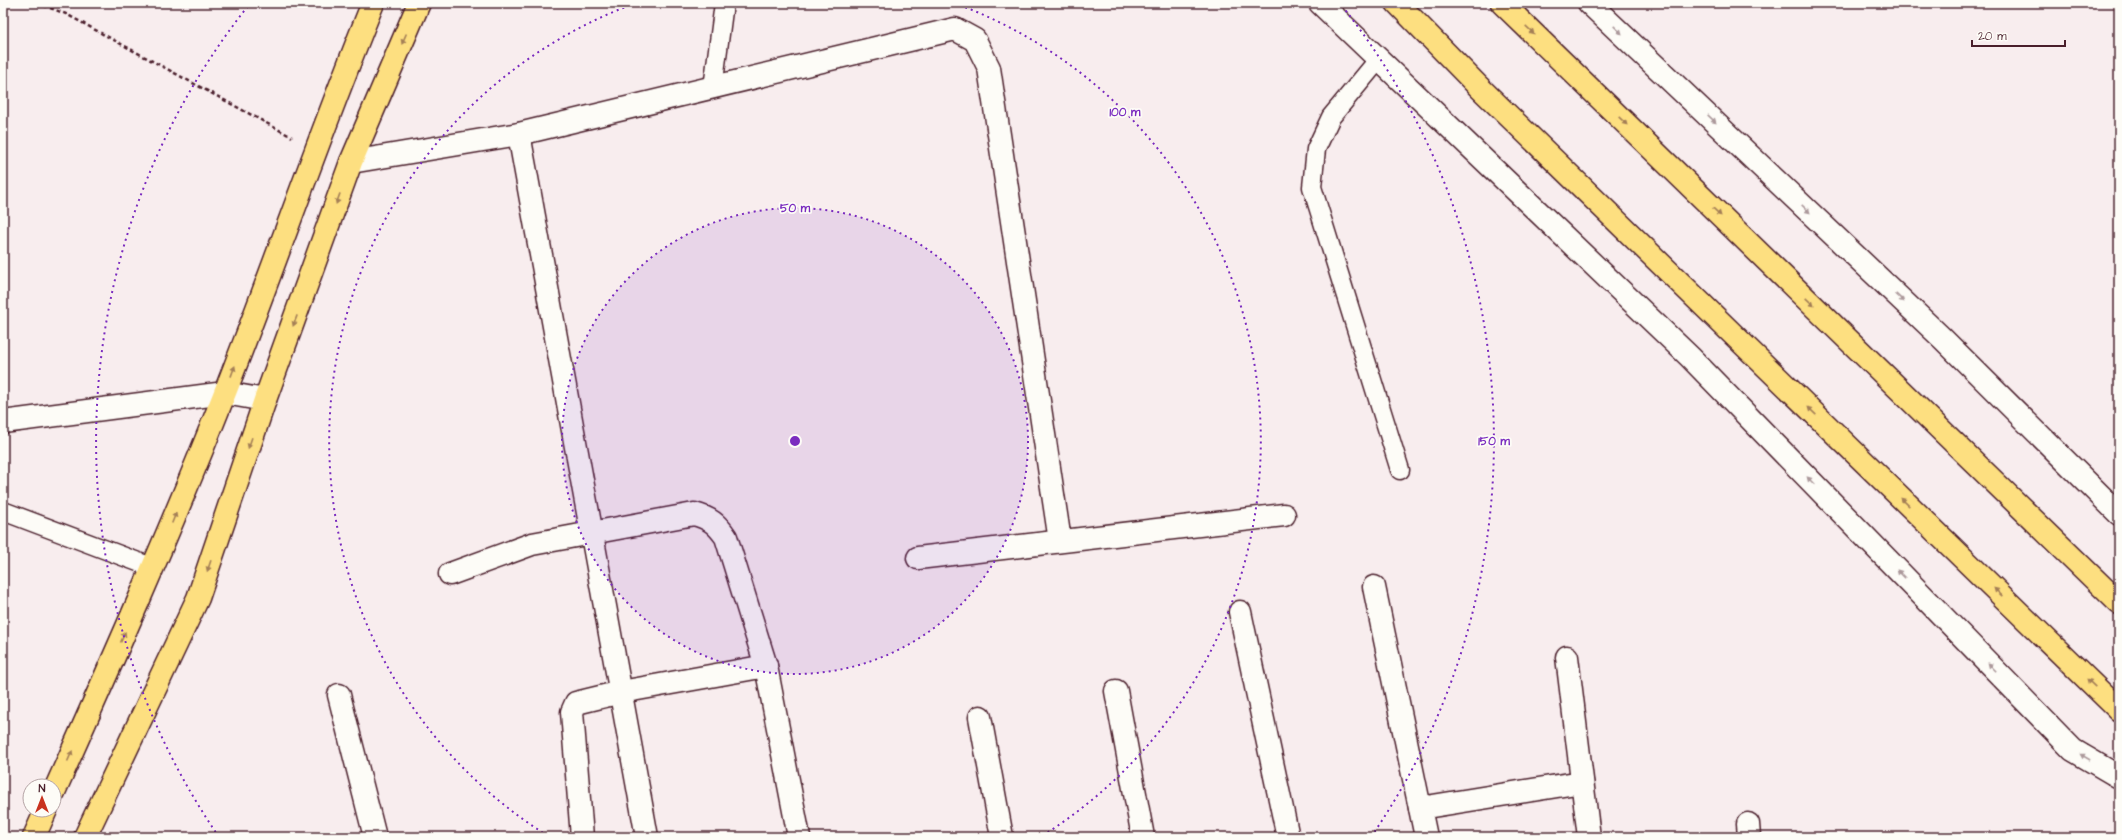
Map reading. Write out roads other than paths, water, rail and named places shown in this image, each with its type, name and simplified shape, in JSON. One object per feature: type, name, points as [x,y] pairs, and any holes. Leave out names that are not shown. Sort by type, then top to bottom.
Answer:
[{"type":"main road","points":[[60,778],[154,568],[225,393],[330,107],[373,3]]},
{"type":"main road","points":[[85,837],[198,598],[265,400],[352,162],[419,3]]},
{"type":"main road","points":[[1397,3],[1485,92],[2119,710]]},
{"type":"main road","points":[[1502,3],[2119,602]]},
{"type":"main road","points":[[34,837],[42,818]]},
{"type":"street","points":[[1320,3],[1690,357],[2073,750],[2119,777]]},
{"type":"street","points":[[1589,3],[1942,338],[2119,514]]},
{"type":"street","points":[[352,162],[519,134],[954,29],[975,40],[989,68],[1060,541]]},
{"type":"street","points":[[519,134],[647,837]]},
{"type":"street","points":[[3,422],[225,393],[265,400]]},
{"type":"street","points":[[450,574],[532,544],[694,514],[707,517],[718,525],[726,537],[766,666],[799,837]]},
{"type":"street","points":[[918,558],[1284,515]]},
{"type":"street","points":[[1374,587],[1426,837]]},
{"type":"street","points":[[1240,612],[1288,837]]},
{"type":"street","points":[[1567,656],[1589,837]]},
{"type":"street","points":[[582,837],[572,712],[576,704],[621,692],[766,666]]},
{"type":"street","points":[[1116,691],[1143,837]]},
{"type":"street","points":[[339,695],[375,837]]},
{"type":"street","points":[[980,717],[1002,837]]},
{"type":"street","points":[[1420,808],[1582,782]]},
{"type":"lane","points":[[713,88],[724,3]]},
{"type":"lane","points":[[1379,59],[1332,116],[1316,148],[1312,187],[1400,470]]},
{"type":"lane","points":[[3,511],[154,568]]}]
